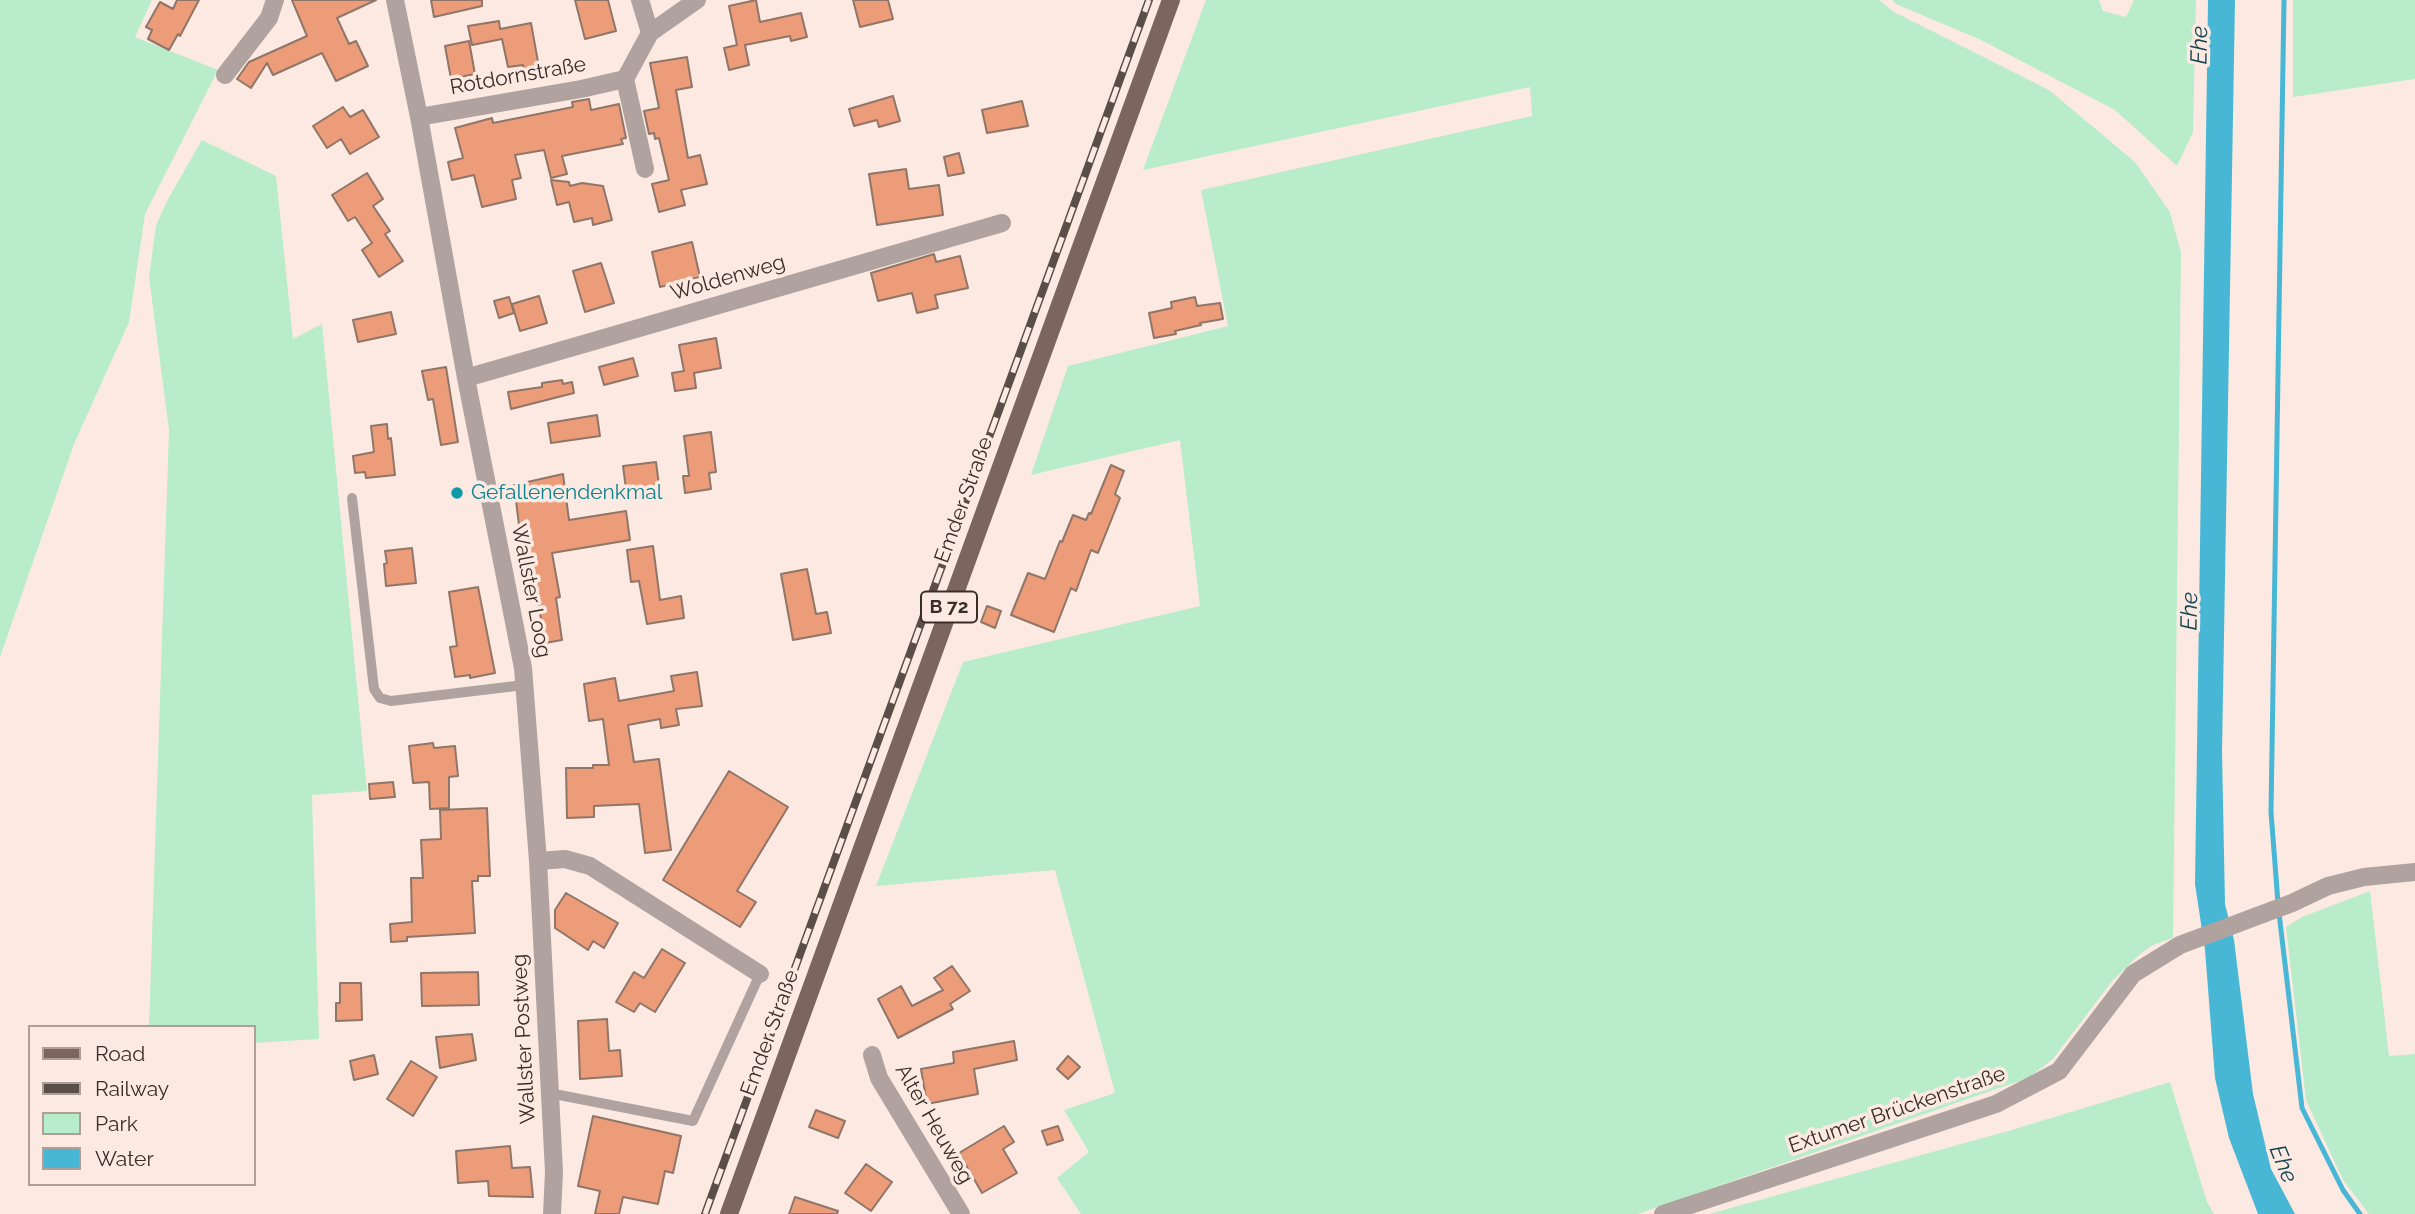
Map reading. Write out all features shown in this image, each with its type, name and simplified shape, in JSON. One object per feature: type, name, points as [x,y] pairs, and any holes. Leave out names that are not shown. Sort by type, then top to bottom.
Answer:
[{"type":"main road","name":"Emder Straße","points":[[729,1214],[1171,0]]},
{"type":"street","points":[[225,75],[269,18],[275,0]]},
{"type":"street","name":"Wallster Loog","points":[[395,0],[524,685],[538,861]]},
{"type":"street","points":[[640,0],[650,33]]},
{"type":"street","points":[[645,169],[625,79],[650,33],[697,0]]},
{"type":"street","name":"Rotdornstraße","points":[[419,117],[625,79]]},
{"type":"street","name":"Woldenweg","points":[[466,378],[1002,223]]},
{"type":"street","points":[[538,861],[565,859],[590,866],[760,974]]},
{"type":"street","name":"Wallster Postweg","points":[[538,861],[554,1172],[552,1214]]},
{"type":"street","name":"Extumer Brückenstraße","points":[[1663,1214],[1983,1108],[2017,1093],[2059,1071],[2133,974],[2190,942],[2292,904],[2329,886],[2364,877],[2415,872]]},
{"type":"street","name":"Alter Heuweg","points":[[872,1055],[879,1078],[961,1214]]},
{"type":"lane","points":[[352,498],[374,690],[380,698],[391,701],[524,685]]},
{"type":"lane","points":[[549,1093],[693,1121],[760,974]]},
{"type":"green space","points":[[0,0],[152,0],[135,37],[218,70],[145,214],[129,322],[74,444],[0,657]]},
{"type":"green space","points":[[1206,0],[1879,0],[1894,12],[2049,90],[2135,162],[2170,212],[2181,253],[2173,938],[2153,945],[2140,954],[2113,980],[2053,1059],[2028,1078],[1638,1214],[1081,1214],[1057,1178],[1089,1152],[1064,1110],[1115,1093],[1055,870],[876,886],[963,662],[1200,606],[1180,440],[1031,475],[1068,366],[1228,326],[1201,190],[1532,116],[1530,87],[1143,170]]},
{"type":"green space","points":[[1892,0],[2099,0],[2103,11],[2126,17],[2134,0],[2196,0],[2193,132],[2177,166],[2115,110],[1981,40]]},
{"type":"green space","points":[[2293,0],[2415,0],[2415,79],[2293,97]]},
{"type":"green space","points":[[202,140],[276,176],[293,339],[322,324],[367,791],[312,795],[319,1039],[256,1043],[256,1025],[149,1025],[169,430],[149,277],[156,225]]},
{"type":"green space","points":[[2370,891],[2389,1056],[2415,1054],[2415,1214],[2369,1214],[2343,1180],[2306,1100],[2286,927],[2302,917]]},
{"type":"green space","points":[[2170,1082],[2207,1202],[2214,1214],[1709,1214],[2008,1131]]},
{"type":"water","points":[[2208,0],[2235,0],[2222,751],[2225,904],[2234,940],[2253,1094],[2271,1169],[2295,1214],[2258,1214],[2229,1138],[2215,1078],[2205,950],[2195,884]]},
{"type":"building","points":[[177,0],[199,0],[180,36],[178,34],[169,50],[148,39],[152,30],[146,27],[160,2],[173,9]]},
{"type":"building","points":[[292,0],[376,0],[337,18],[349,44],[356,41],[368,66],[336,81],[322,53],[273,75],[267,63],[251,88],[237,79],[249,62],[307,36]]},
{"type":"building","points":[[431,0],[482,0],[482,6],[434,17]]},
{"type":"building","points":[[575,0],[608,0],[616,31],[585,39]]},
{"type":"building","points":[[756,0],[760,22],[801,13],[807,37],[791,41],[790,36],[745,45],[749,65],[729,70],[724,48],[737,45],[729,6]]},
{"type":"building","points":[[853,0],[888,0],[893,19],[860,27]]},
{"type":"building","points":[[499,21],[500,29],[531,23],[540,73],[525,76],[523,65],[508,67],[502,39],[472,45],[468,26]]},
{"type":"building","points":[[469,41],[475,74],[451,79],[445,46]]},
{"type":"building","points":[[687,57],[692,87],[676,90],[688,158],[700,155],[707,184],[681,190],[685,205],[659,212],[652,184],[669,180],[659,138],[655,139],[654,133],[649,134],[644,111],[659,108],[650,63]]},
{"type":"building","points":[[893,96],[900,121],[879,127],[877,120],[854,126],[849,109]]},
{"type":"building","points":[[589,99],[591,110],[619,104],[626,138],[621,139],[623,144],[562,156],[567,174],[551,178],[544,150],[515,155],[521,178],[512,180],[516,199],[482,207],[474,175],[452,180],[448,162],[463,158],[455,128],[492,118],[493,123],[573,107],[572,102]]},
{"type":"building","points":[[1022,101],[1028,126],[987,133],[982,110]]},
{"type":"building","points":[[343,107],[350,117],[363,110],[379,137],[350,154],[341,139],[327,148],[313,126]]},
{"type":"building","points":[[959,153],[964,173],[948,176],[944,157]]},
{"type":"building","points":[[906,169],[909,189],[939,185],[943,215],[877,225],[869,174]]},
{"type":"building","points":[[367,173],[383,199],[373,206],[390,231],[385,234],[403,261],[379,277],[362,250],[372,243],[355,217],[348,221],[332,195]]},
{"type":"building","points":[[551,180],[569,182],[570,186],[582,183],[603,186],[612,220],[593,225],[592,218],[574,222],[569,202],[557,205]]},
{"type":"building","points":[[692,242],[700,277],[660,287],[652,252]]},
{"type":"building","points":[[934,254],[936,262],[960,256],[968,288],[935,295],[938,308],[917,313],[912,293],[878,301],[871,273]]},
{"type":"building","points":[[601,263],[614,303],[585,312],[573,271]]},
{"type":"building","points":[[539,296],[547,323],[520,331],[512,304]]},
{"type":"building","points":[[509,297],[514,313],[499,318],[494,301]]},
{"type":"building","points":[[1195,297],[1197,306],[1220,303],[1223,319],[1200,323],[1201,325],[1175,331],[1176,334],[1154,338],[1149,313],[1172,308],[1171,302]]},
{"type":"building","points":[[391,312],[396,334],[358,342],[353,320]]},
{"type":"building","points":[[716,338],[721,368],[694,373],[696,388],[675,391],[672,373],[684,371],[679,345]]},
{"type":"building","points":[[633,358],[638,376],[604,385],[599,367]]},
{"type":"building","points":[[446,367],[458,442],[441,445],[433,399],[428,400],[422,371]]},
{"type":"building","points":[[562,380],[563,384],[572,382],[574,393],[511,409],[508,392],[542,387],[542,383]]},
{"type":"building","points":[[597,415],[600,436],[551,443],[548,423]]},
{"type":"building","points":[[387,424],[395,475],[366,478],[365,472],[355,473],[353,456],[374,452],[371,426]]},
{"type":"building","points":[[711,432],[716,472],[709,473],[711,489],[685,493],[683,476],[689,476],[684,436]]},
{"type":"building","points":[[656,462],[659,485],[626,489],[623,466]]},
{"type":"building","points":[[1111,465],[1124,471],[1115,494],[1120,498],[1098,553],[1091,550],[1076,591],[1071,588],[1054,632],[1011,615],[1028,573],[1045,579],[1073,515],[1086,520],[1089,513],[1091,514]]},
{"type":"building","points":[[563,474],[569,520],[626,511],[630,540],[552,553],[560,597],[556,598],[562,640],[545,643],[527,557],[523,557],[514,485]]},
{"type":"building","points":[[653,546],[660,600],[681,596],[684,618],[647,624],[639,581],[631,582],[627,550]]},
{"type":"building","points":[[412,548],[416,583],[386,586],[385,551]]},
{"type":"building","points":[[807,569],[816,614],[827,612],[831,633],[793,640],[781,574]]},
{"type":"building","points":[[478,587],[495,673],[470,678],[470,675],[455,677],[450,647],[457,646],[449,592]]},
{"type":"building","points":[[987,606],[1001,611],[995,628],[981,622]]},
{"type":"building","points":[[697,672],[702,706],[676,709],[679,725],[661,728],[660,719],[628,725],[634,762],[659,759],[671,850],[645,853],[639,804],[594,806],[594,817],[567,818],[566,768],[609,765],[603,719],[589,721],[584,684],[615,678],[619,701],[674,691],[671,676]]},
{"type":"building","points":[[433,743],[434,748],[455,746],[458,776],[449,777],[449,808],[430,809],[429,782],[413,783],[409,746]]},
{"type":"building","points":[[729,771],[788,807],[737,891],[756,902],[740,927],[663,880]]},
{"type":"building","points":[[393,782],[395,797],[370,799],[369,784]]},
{"type":"building","points":[[487,808],[490,876],[478,876],[478,881],[472,881],[475,933],[407,937],[407,941],[391,942],[390,924],[412,922],[411,878],[423,878],[421,840],[441,839],[440,810]]},
{"type":"building","points":[[566,893],[618,923],[604,948],[593,941],[588,950],[555,928],[555,910]]},
{"type":"building","points":[[662,949],[685,963],[655,1012],[640,1003],[634,1012],[616,1002],[634,972],[644,978]]},
{"type":"building","points":[[952,966],[970,991],[950,1004],[953,1009],[898,1038],[878,999],[901,986],[912,1006],[943,990],[934,978]]},
{"type":"building","points":[[478,972],[479,1005],[422,1006],[421,973]]},
{"type":"building","points":[[340,983],[361,983],[362,1020],[336,1021]]},
{"type":"building","points":[[607,1019],[609,1051],[620,1050],[622,1076],[580,1079],[578,1021]]},
{"type":"building","points":[[472,1034],[476,1060],[440,1068],[436,1037]]},
{"type":"building","points":[[1014,1041],[1017,1060],[974,1069],[978,1094],[927,1104],[921,1069],[954,1063],[953,1052]]},
{"type":"building","points":[[374,1055],[378,1074],[354,1080],[350,1061]]},
{"type":"building","points":[[1068,1056],[1080,1067],[1068,1079],[1057,1069]]},
{"type":"building","points":[[411,1061],[437,1077],[413,1116],[387,1099]]},
{"type":"building","points":[[816,1110],[845,1121],[838,1138],[809,1127]]},
{"type":"building","points":[[593,1116],[681,1136],[673,1173],[665,1171],[658,1204],[623,1197],[619,1214],[595,1214],[600,1191],[578,1186]]},
{"type":"building","points":[[1004,1126],[1014,1142],[1003,1149],[1017,1173],[982,1193],[959,1153]]},
{"type":"building","points":[[1058,1126],[1063,1140],[1047,1145],[1042,1131]]},
{"type":"building","points":[[510,1146],[512,1168],[530,1167],[533,1197],[489,1196],[488,1181],[458,1183],[456,1151]]},
{"type":"building","points":[[866,1164],[892,1182],[871,1211],[845,1193]]},
{"type":"building","points":[[795,1197],[838,1211],[837,1214],[789,1214]]},
{"type":"waterway","points":[[2278,903],[2271,812],[2284,0]]},
{"type":"waterway","points":[[2279,913],[2302,1108],[2343,1190],[2360,1214]]},
{"type":"railway","points":[[705,1214],[1149,0]]},
{"type":"place","name":"Gefallenendenkmal","points":[[457,493]]},
{"type":"water label","name":"Ehe","points":[[2200,45]]},
{"type":"water label","name":"Ehe","points":[[2190,611]]},
{"type":"water label","name":"Ehe","points":[[2283,1164]]}]
